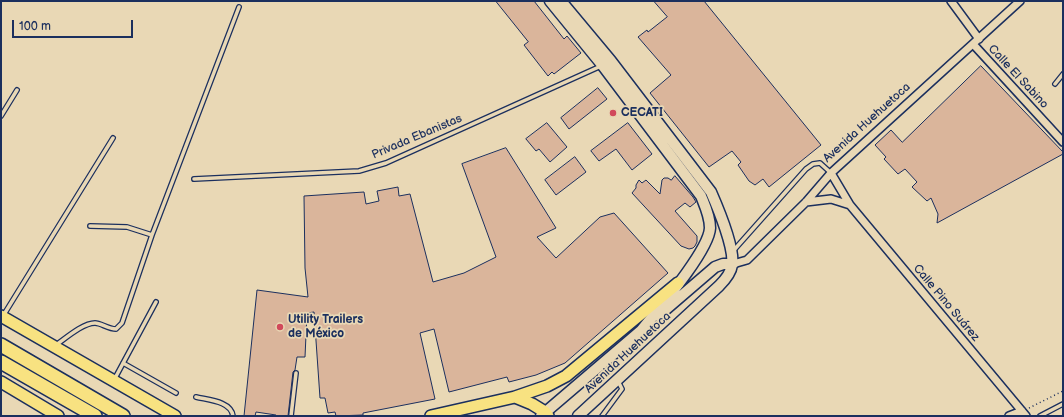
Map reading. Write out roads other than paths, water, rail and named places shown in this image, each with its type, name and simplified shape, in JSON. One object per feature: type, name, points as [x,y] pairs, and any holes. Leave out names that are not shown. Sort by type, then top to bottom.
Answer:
[{"type":"highway","points":[[1,345],[123,416]]},
{"type":"highway","points":[[1,362],[95,416]]},
{"type":"main road","points":[[550,1],[607,63],[711,192],[720,211],[732,252],[733,264],[723,264],[706,274],[640,332]]},
{"type":"main road","points":[[561,1],[607,63],[701,196],[709,214],[710,229],[704,246],[678,283],[640,332]]},
{"type":"main road","name":"Avenida Huehuetoca","points":[[578,416],[618,381],[719,286],[729,274],[733,264]]},
{"type":"main road","points":[[431,416],[515,397],[547,386],[566,376],[678,283]]},
{"type":"main road","points":[[2,317],[175,416]]},
{"type":"main road","name":"Avenida Huehuetoca","points":[[544,415],[640,332]]},
{"type":"main road","points":[[1,382],[58,416]]},
{"type":"main road","points":[[515,397],[532,404],[544,415]]},
{"type":"street","name":"Calle El Sabino","points":[[951,1],[976,42],[1063,142]]},
{"type":"street","name":"Avenida Huehuetoca","points":[[733,264],[747,260],[806,202],[831,173],[1020,1]]},
{"type":"street","name":"Calle Pino Suárez","points":[[831,173],[850,205],[1024,414]]},
{"type":"street","points":[[806,202],[831,199],[850,205]]},
{"type":"street","points":[[1010,416],[1024,414]]},
{"type":"lane","points":[[54,347],[84,325],[95,323],[111,329],[116,329],[122,323],[152,234],[239,7]]},
{"type":"lane","name":"Privada Ebanistas","points":[[194,179],[359,171],[386,163],[607,63]]},
{"type":"lane","points":[[1055,84],[1063,74]]},
{"type":"lane","points":[[1,116],[17,90]]},
{"type":"lane","points":[[2,317],[113,138]]},
{"type":"lane","points":[[732,252],[812,164],[820,163],[831,173]]},
{"type":"lane","points":[[90,226],[127,227],[152,234]]},
{"type":"lane","points":[[113,381],[156,302]]},
{"type":"lane","points":[[123,363],[176,393]]},
{"type":"lane","points":[[291,416],[296,372]]},
{"type":"lane","points":[[602,416],[622,389],[618,381]]},
{"type":"lane","points":[[196,397],[226,405],[230,408],[233,416]]},
{"type":"lane","points":[[1040,416],[1063,404]]},
{"type":"place","name":"CECATI","points":[[613,113]]},
{"type":"place","name":"Utility Trailers de México","points":[[280,327]]}]
